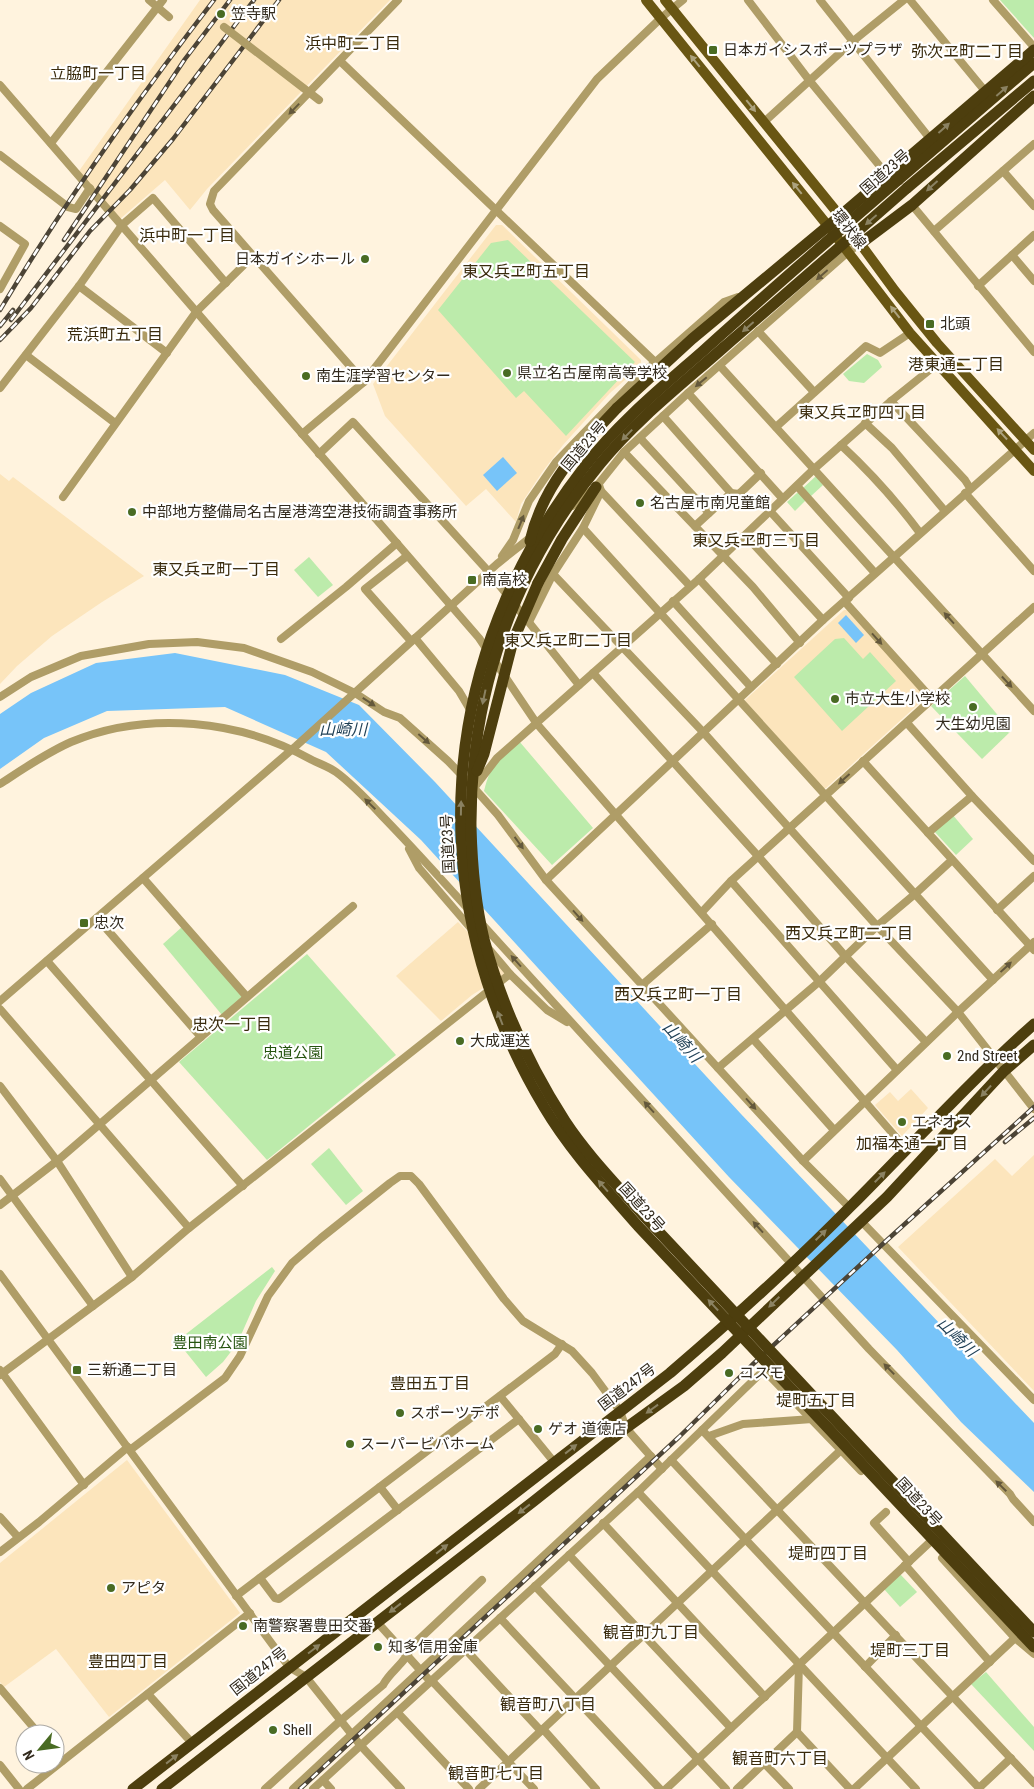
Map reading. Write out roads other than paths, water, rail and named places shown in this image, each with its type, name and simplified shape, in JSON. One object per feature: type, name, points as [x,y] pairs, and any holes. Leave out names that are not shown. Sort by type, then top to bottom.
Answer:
[{"type":"highway","points":[[528,553],[535,521],[556,480],[564,467],[617,408],[692,339],[888,176],[1034,48]]},
{"type":"highway","name":"国道23号","points":[[1034,63],[786,276],[624,422],[586,464],[555,507],[528,553],[512,583],[488,643],[473,700],[464,746],[460,810],[466,892],[476,944],[486,979],[502,1024],[521,1065],[560,1133],[579,1158],[638,1226],[1034,1647]]},
{"type":"highway","name":"国道23号","points":[[1034,81],[652,410],[601,462],[568,505],[524,580],[502,636],[486,690],[476,736],[472,789],[472,858],[484,937],[495,974],[523,1045],[541,1081],[567,1123],[594,1160],[645,1217],[1034,1632]]},
{"type":"highway","points":[[860,244],[912,205],[1034,96]]},
{"type":"highway","points":[[472,789],[484,754],[513,641],[538,583],[562,540],[599,488]]},
{"type":"highway","name":"国道247号","points":[[133,1789],[670,1373],[794,1261],[907,1150],[995,1058],[1034,1024]]},
{"type":"highway","points":[[162,1789],[626,1428],[684,1386],[859,1223],[939,1142],[1004,1072],[1034,1045]]},
{"type":"main road","name":"環状線","points":[[646,0],[828,226],[910,332],[1034,471]]},
{"type":"main road","name":"環状線","points":[[665,0],[840,216],[895,291],[937,343],[1034,450]]},
{"type":"street","points":[[149,0],[168,17]]},
{"type":"street","points":[[51,143],[162,0]]},
{"type":"street","points":[[364,382],[252,257],[210,204],[214,191],[398,0]]},
{"type":"street","points":[[302,434],[364,382],[597,79],[661,18],[683,0]]},
{"type":"street","points":[[748,0],[809,80],[888,176]]},
{"type":"street","points":[[820,0],[930,140]]},
{"type":"street","points":[[764,122],[852,42],[904,0]]},
{"type":"street","points":[[910,0],[986,91]]},
{"type":"street","points":[[993,0],[1034,48]]},
{"type":"street","points":[[224,27],[319,100]]},
{"type":"street","points":[[340,61],[655,362]]},
{"type":"street","points":[[0,85],[452,606],[479,638],[537,724],[907,1150]]},
{"type":"street","points":[[934,231],[1034,144]]},
{"type":"street","points":[[0,154],[68,207],[76,209],[90,188]]},
{"type":"street","points":[[1003,171],[1034,206]]},
{"type":"street","points":[[0,388],[122,225],[153,198],[226,284]]},
{"type":"street","points":[[912,205],[1034,352]]},
{"type":"street","points":[[0,226],[25,244],[0,290]]},
{"type":"street","points":[[978,286],[1034,235]]},
{"type":"street","points":[[529,622],[553,574],[583,528],[599,488],[624,452],[758,331],[848,252],[860,244]]},
{"type":"street","points":[[1012,255],[1034,281]]},
{"type":"street","points":[[62,497],[196,312],[252,257]]},
{"type":"street","points":[[78,286],[167,353]]},
{"type":"street","points":[[497,564],[513,540],[529,500],[556,462],[635,380],[655,362],[724,302],[749,293]]},
{"type":"street","points":[[758,331],[814,392]]},
{"type":"street","points":[[776,427],[866,346],[880,353],[910,332]]},
{"type":"street","points":[[26,355],[115,423]]},
{"type":"street","points":[[472,789],[498,758],[746,536],[782,498],[865,423],[937,364]]},
{"type":"street","points":[[720,366],[1034,710]]},
{"type":"street","points":[[688,393],[761,472],[782,498]]},
{"type":"street","points":[[891,401],[965,480],[967,491],[1034,571]]},
{"type":"street","points":[[663,416],[731,493],[739,494],[761,472]]},
{"type":"street","points":[[319,454],[353,422],[488,571],[580,685]]},
{"type":"street","points":[[865,423],[892,448],[945,511]]},
{"type":"street","points":[[546,880],[823,620],[1034,433]]},
{"type":"street","points":[[640,438],[709,513]]},
{"type":"street","points":[[841,445],[860,463],[904,512],[920,533]]},
{"type":"street","points":[[624,452],[723,555],[800,643]]},
{"type":"street","points":[[797,486],[875,573]]},
{"type":"street","points":[[0,1001],[294,747],[452,606],[488,571],[599,488]]},
{"type":"street","points":[[599,488],[690,586]]},
{"type":"street","points":[[695,526],[731,493]]},
{"type":"street","points":[[769,510],[932,699]]},
{"type":"street","points":[[583,528],[993,980]]},
{"type":"street","points":[[746,536],[823,620]]},
{"type":"street","points":[[281,639],[397,543]]},
{"type":"street","points":[[407,556],[365,589],[459,691],[498,758]]},
{"type":"street","points":[[553,574],[704,733],[877,926],[958,1012],[1034,1109]]},
{"type":"street","points":[[699,579],[777,664]]},
{"type":"street","points":[[673,601],[751,687]]},
{"type":"street","points":[[702,912],[758,856],[1034,607]]},
{"type":"street","points":[[0,697],[31,677],[81,656],[149,644],[197,642],[244,648],[312,672],[384,712],[400,718],[448,761],[472,789],[491,806],[546,880],[847,1210]]},
{"type":"street","points":[[593,673],[846,957],[926,1042]]},
{"type":"street","points":[[0,784],[30,764],[72,742],[96,733],[131,725],[151,723],[201,725],[244,732],[294,747],[336,772],[370,803],[404,839],[575,1026],[794,1261],[806,1271],[870,1349],[1010,1494],[1034,1522]]},
{"type":"street","points":[[907,723],[972,796],[1034,861]]},
{"type":"street","points":[[803,1161],[958,1012],[1033,946],[997,910],[863,762]]},
{"type":"street","points":[[928,833],[972,796]]},
{"type":"street","points":[[404,839],[419,868],[510,974],[547,1010],[575,1026]]},
{"type":"street","points":[[718,1068],[820,981],[877,926],[952,860]]},
{"type":"street","points":[[997,910],[1034,876]]},
{"type":"street","points":[[143,878],[247,998]]},
{"type":"street","points":[[731,881],[897,1070]]},
{"type":"street","points":[[0,1205],[57,1161],[353,906]]},
{"type":"street","points":[[97,918],[200,1037]]},
{"type":"street","points":[[642,985],[712,924]]},
{"type":"street","points":[[47,961],[243,1186]]},
{"type":"street","points":[[84,1485],[1,1372],[132,1277],[189,1228],[510,974]]},
{"type":"street","points":[[0,1010],[189,1228]]},
{"type":"street","points":[[753,1039],[834,1130]]},
{"type":"street","points":[[0,1086],[57,1161],[132,1277]]},
{"type":"street","points":[[0,1552],[130,1449],[225,1378],[240,1356],[268,1296],[292,1264],[321,1238],[400,1176],[411,1176],[419,1184],[483,1272],[523,1321],[572,1350],[620,1411],[626,1428],[662,1469]]},
{"type":"street","points":[[0,1179],[93,1306]]},
{"type":"street","points":[[859,1223],[1034,1400]]},
{"type":"street","points":[[0,1274],[289,1667],[306,1677],[361,1746],[401,1789]]},
{"type":"street","points":[[236,1596],[555,1354],[562,1344]]},
{"type":"street","points":[[314,1789],[638,1492],[764,1370],[929,1543],[1015,1638],[1034,1654]]},
{"type":"street","points":[[500,1396],[554,1462]]},
{"type":"street","points":[[260,1578],[275,1598],[279,1599],[519,1419]]},
{"type":"street","points":[[709,1436],[743,1424],[812,1419]]},
{"type":"street","points":[[702,1430],[1034,1783]]},
{"type":"street","points":[[479,1789],[841,1450]]},
{"type":"street","points":[[293,1789],[651,1456]]},
{"type":"street","points":[[671,1460],[979,1789],[1011,1758]]},
{"type":"street","points":[[380,1487],[398,1510]]},
{"type":"street","points":[[638,1492],[916,1789]]},
{"type":"street","points":[[886,1512],[874,1523],[990,1662]]},
{"type":"street","points":[[0,1517],[18,1537]]},
{"type":"street","points":[[604,1523],[764,1697]]},
{"type":"street","points":[[666,1789],[929,1543]]},
{"type":"street","points":[[569,1555],[731,1728]]},
{"type":"street","points":[[265,1789],[383,1685],[388,1677],[408,1657],[411,1647],[482,1580]]},
{"type":"street","points":[[535,1586],[726,1789]]},
{"type":"street","points":[[65,1759],[250,1613]]},
{"type":"street","points":[[500,1618],[660,1789]]},
{"type":"street","points":[[377,1622],[420,1670],[534,1789]]},
{"type":"street","points":[[865,1667],[896,1635]]},
{"type":"street","points":[[854,1789],[1015,1638]]},
{"type":"street","points":[[466,1650],[596,1789]]},
{"type":"street","points":[[737,1789],[797,1732],[799,1664]]},
{"type":"street","points":[[0,1688],[31,1724]]},
{"type":"street","points":[[148,1694],[192,1743]]},
{"type":"street","points":[[398,1713],[470,1789]]},
{"type":"street","points":[[797,1732],[850,1789]]},
{"type":"street","points":[[764,1764],[789,1789]]},
{"type":"street","points":[[0,1765],[19,1789]]},
{"type":"street","points":[[27,1789],[46,1774]]},
{"type":"street","points":[[323,1780],[331,1789]]},
{"type":"water","points":[[503,457],[517,473],[497,491],[483,475]]},
{"type":"water","points":[[846,615],[864,635],[856,643],[838,623]]},
{"type":"water","name":"山崎川","points":[[175,653],[285,675],[359,705],[435,782],[741,1114],[1034,1423],[1034,1492],[961,1422],[897,1350],[729,1177],[421,840],[326,752],[225,707],[107,711],[44,738],[0,769],[0,714],[31,693],[96,663]]},
{"type":"railway","points":[[0,310],[102,152],[214,0]]},
{"type":"railway","points":[[64,240],[185,59],[230,0]]},
{"type":"railway","points":[[11,320],[254,0]]},
{"type":"railway","points":[[0,340],[31,308],[90,231],[130,190],[173,139],[279,0]]},
{"type":"railway","points":[[0,326],[13,310]]},
{"type":"railway","points":[[300,1789],[679,1437],[752,1365],[1034,1107]]},
{"type":"railway","points":[[1005,1142],[1034,1118]]},
{"type":"place","name":"笠寺駅","points":[[221,14]]},
{"type":"place","name":"日本ガイシスポーツプラザ","points":[[713,50]]},
{"type":"place","name":"日本ガイシホール","points":[[365,259]]},
{"type":"place","name":"北頭","points":[[930,324]]},
{"type":"place","name":"県立名古屋南高等学校","points":[[507,373]]},
{"type":"place","name":"南生涯学習センター","points":[[306,376]]},
{"type":"place","name":"名古屋市南児童館","points":[[640,503]]},
{"type":"place","name":"中部地方整備局名古屋港湾空港技術調査事務所","points":[[132,512]]},
{"type":"place","name":"南高校","points":[[472,580]]},
{"type":"place","name":"市立大生小学校","points":[[835,699]]},
{"type":"place","name":"大生幼児園","points":[[973,707]]},
{"type":"place","name":"忠次","points":[[84,923]]},
{"type":"place","name":"大成運送","points":[[460,1041]]},
{"type":"place","name":"2nd Street","points":[[947,1056]]},
{"type":"place","name":"エネオス","points":[[902,1122]]},
{"type":"place","name":"三新通二丁目","points":[[77,1370]]},
{"type":"place","name":"コスモ","points":[[729,1373]]},
{"type":"place","name":"スポーツデポ","points":[[400,1413]]},
{"type":"place","name":"ゲオ 道徳店","points":[[538,1429]]},
{"type":"place","name":"スーパービバホーム","points":[[350,1444]]},
{"type":"place","name":"アピタ","points":[[111,1588]]},
{"type":"place","name":"南警察署豊田交番","points":[[243,1626]]},
{"type":"place","name":"知多信用金庫","points":[[378,1647]]},
{"type":"place","name":"Shell","points":[[273,1730]]},
{"type":"district","name":"浜中町二丁目","points":[[353,43]]},
{"type":"district","name":"弥次ヱ町二丁目","points":[[967,51]]},
{"type":"district","name":"立脇町一丁目","points":[[98,73]]},
{"type":"district","name":"浜中町一丁目","points":[[187,235]]},
{"type":"district","name":"東又兵ヱ町五丁目","points":[[526,271]]},
{"type":"district","name":"荒浜町五丁目","points":[[115,334]]},
{"type":"district","name":"港東通二丁目","points":[[956,364]]},
{"type":"district","name":"東又兵ヱ町四丁目","points":[[862,412]]},
{"type":"district","name":"東又兵ヱ町三丁目","points":[[756,540]]},
{"type":"district","name":"東又兵ヱ町一丁目","points":[[216,569]]},
{"type":"district","name":"東又兵ヱ町二丁目","points":[[568,640]]},
{"type":"district","name":"西又兵ヱ町二丁目","points":[[849,933]]},
{"type":"district","name":"西又兵ヱ町一丁目","points":[[678,994]]},
{"type":"district","name":"忠次一丁目","points":[[232,1024]]},
{"type":"district","name":"加福本通一丁目","points":[[912,1143]]},
{"type":"district","name":"豊田五丁目","points":[[430,1383]]},
{"type":"district","name":"堤町五丁目","points":[[816,1400]]},
{"type":"district","name":"堤町四丁目","points":[[828,1553]]},
{"type":"district","name":"観音町九丁目","points":[[651,1632]]},
{"type":"district","name":"堤町三丁目","points":[[910,1650]]},
{"type":"district","name":"豊田四丁目","points":[[128,1661]]},
{"type":"district","name":"観音町八丁目","points":[[548,1704]]},
{"type":"district","name":"観音町六丁目","points":[[780,1758]]},
{"type":"district","name":"観音町七丁目","points":[[496,1773]]},
{"type":"park label","name":"忠道公園","points":[[293,1053]]},
{"type":"park label","name":"豊田南公園","points":[[210,1343]]}]
